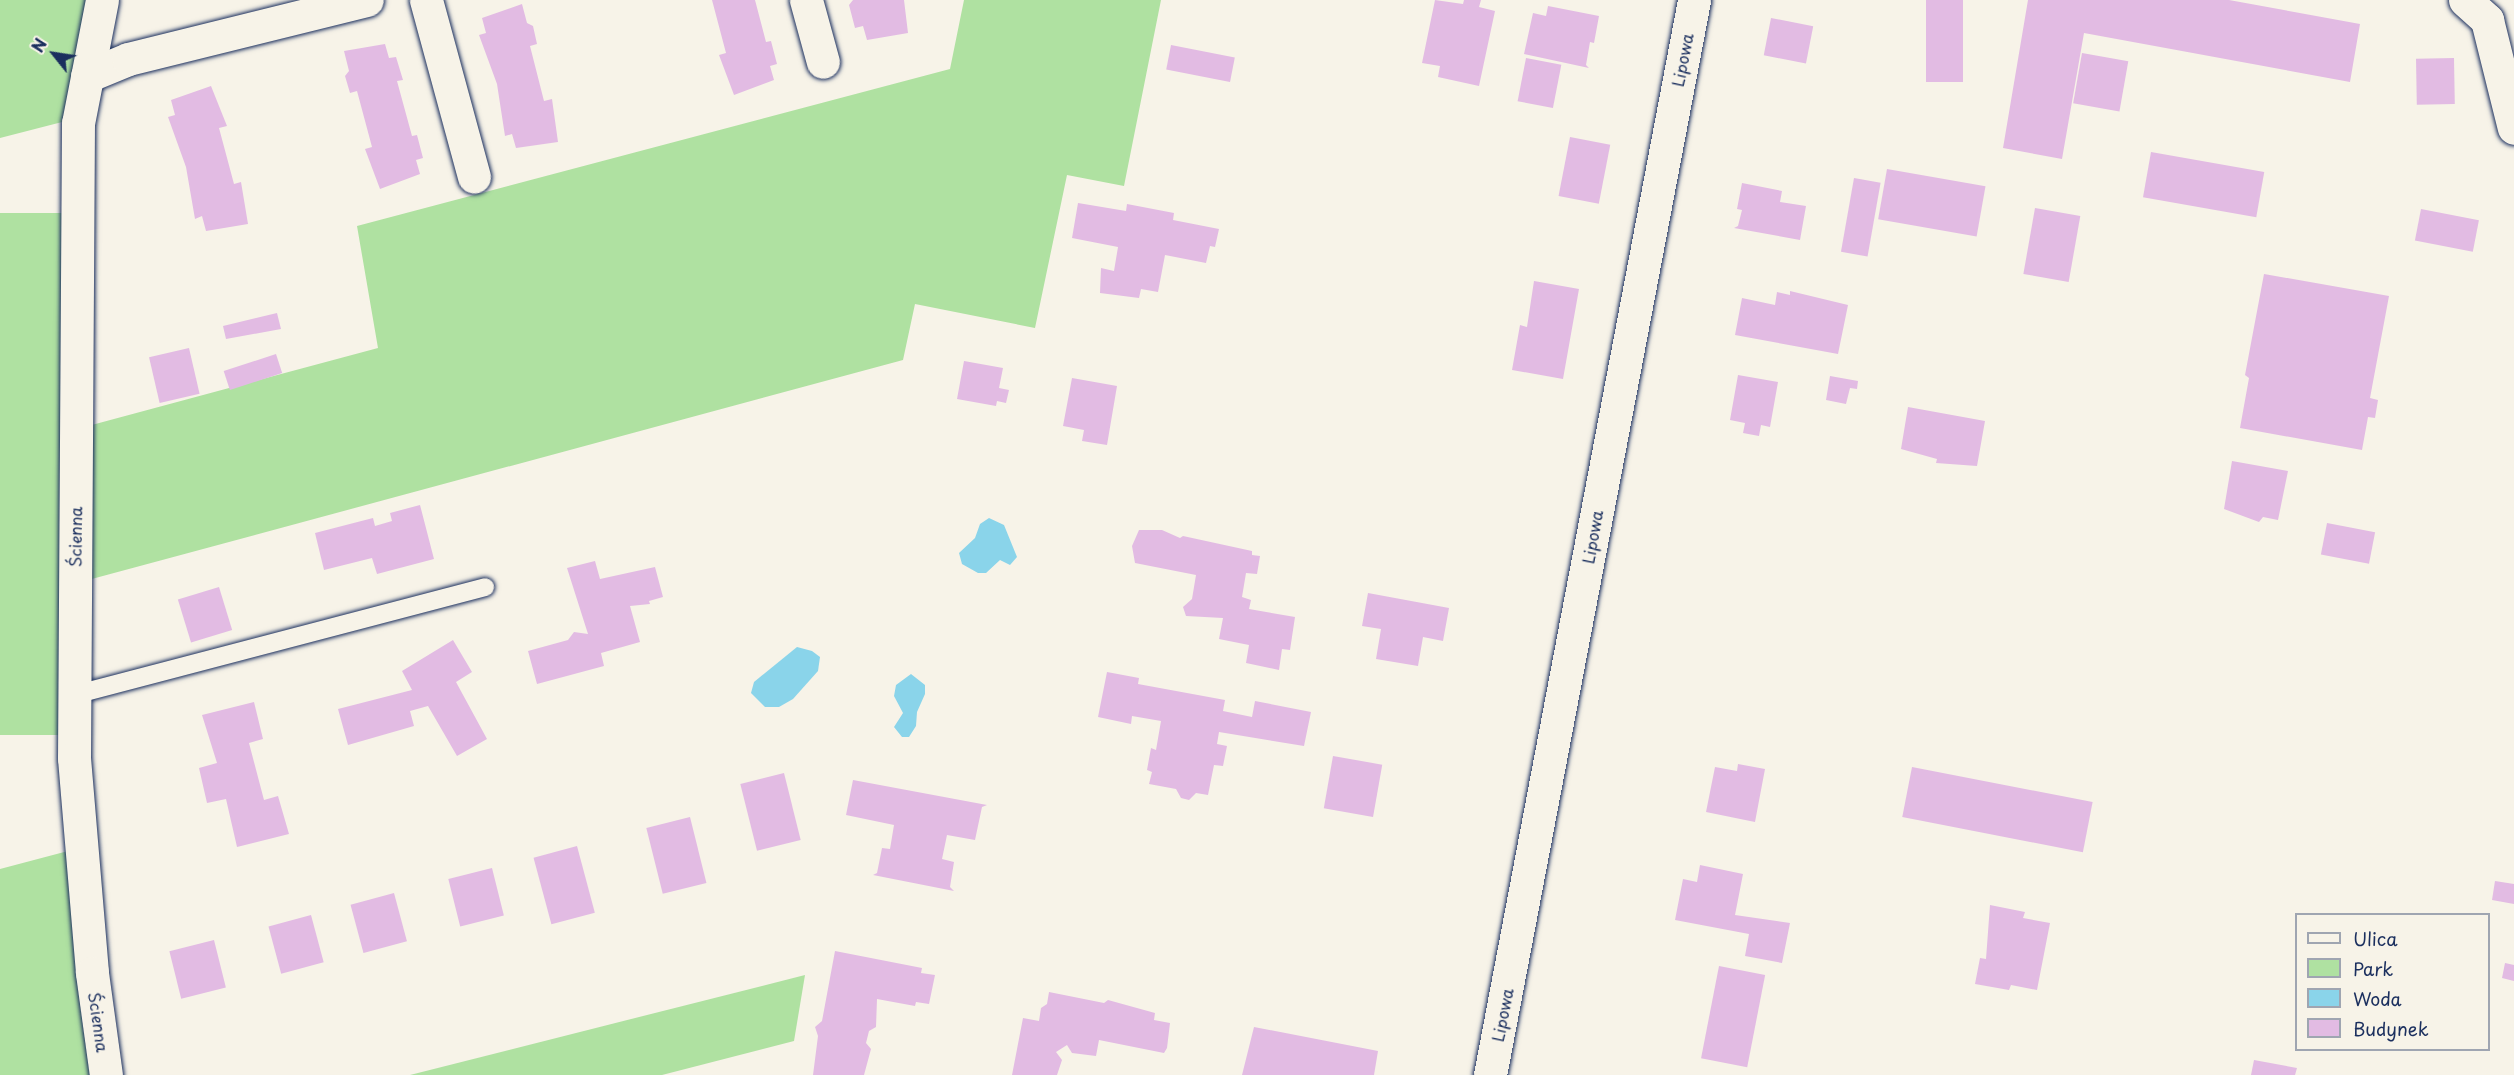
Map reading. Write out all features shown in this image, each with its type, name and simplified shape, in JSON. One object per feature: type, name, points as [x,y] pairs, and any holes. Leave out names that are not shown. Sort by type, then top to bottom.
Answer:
[{"type":"street","name":"Ścienna","points":[[102,0],[78,123],[74,758],[84,875],[106,1075]]},
{"type":"street","points":[[87,76],[128,59],[367,0]]},
{"type":"street","points":[[426,0],[474,177]]},
{"type":"street","points":[[806,0],[823,62]]},
{"type":"street","name":"Lipowa","points":[[1490,1075],[1694,0]]},
{"type":"street","points":[[2465,0],[2487,20],[2514,128]]},
{"type":"lane","points":[[74,694],[485,587]]},
{"type":"green space","points":[[0,0],[86,0],[66,121],[0,138]]},
{"type":"green space","points":[[964,0],[1161,0],[1124,186],[1067,175],[1035,328],[915,304],[903,360],[88,580],[88,426],[378,348],[357,226],[950,69]]},
{"type":"green space","points":[[0,213],[64,213],[64,735],[0,735]]},
{"type":"green space","points":[[68,851],[95,1075],[0,1075],[0,869]]},
{"type":"green space","points":[[805,975],[794,1041],[662,1075],[410,1075]]},
{"type":"water","points":[[989,518],[1004,525],[1017,557],[1010,565],[1000,560],[986,573],[978,573],[962,564],[959,553],[975,538],[980,524]]},
{"type":"water","points":[[797,647],[812,651],[820,657],[818,671],[793,699],[779,707],[765,707],[751,693],[754,682]]},
{"type":"water","points":[[911,674],[925,685],[925,694],[917,712],[916,726],[909,737],[902,737],[894,727],[903,713],[894,696],[896,685]]},
{"type":"building","points":[[712,0],[755,0],[766,42],[771,41],[777,64],[770,66],[774,80],[734,95],[719,55],[726,53]]},
{"type":"building","points":[[853,0],[904,0],[908,33],[867,40],[863,26],[855,28],[849,5]]},
{"type":"building","points":[[1435,0],[1463,4],[1464,0],[1481,0],[1479,7],[1495,11],[1479,86],[1438,77],[1440,66],[1422,63]]},
{"type":"building","points":[[1926,0],[1963,0],[1963,82],[1926,82]]},
{"type":"building","points":[[2028,0],[2229,0],[2360,24],[2350,82],[2084,33],[2062,159],[2003,148]]},
{"type":"building","points":[[522,4],[527,23],[533,26],[537,44],[530,46],[544,101],[552,99],[558,142],[516,148],[512,134],[505,136],[497,84],[479,35],[486,33],[482,18]]},
{"type":"building","points":[[1548,6],[1599,16],[1594,43],[1590,42],[1586,65],[1589,68],[1524,54],[1533,13],[1546,16]]},
{"type":"building","points":[[1771,18],[1813,26],[1806,64],[1764,55]]},
{"type":"building","points":[[385,44],[389,58],[396,57],[403,80],[397,81],[412,136],[417,135],[423,158],[416,160],[420,174],[380,189],[365,149],[372,147],[357,91],[350,93],[345,76],[349,71],[344,51]]},
{"type":"building","points":[[1171,45],[1235,57],[1230,82],[1166,70]]},
{"type":"building","points":[[2082,53],[2128,61],[2119,111],[2073,103]]},
{"type":"building","points":[[1526,58],[1561,65],[1553,108],[1518,101]]},
{"type":"building","points":[[2454,58],[2455,104],[2417,105],[2416,59]]},
{"type":"building","points":[[211,86],[227,126],[219,128],[234,184],[241,182],[248,224],[206,231],[202,216],[195,219],[186,167],[168,117],[175,115],[171,100]]},
{"type":"building","points":[[1570,137],[1610,145],[1599,204],[1559,196]]},
{"type":"building","points":[[2151,152],[2264,172],[2256,217],[2143,197]]},
{"type":"building","points":[[1887,169],[1985,186],[1977,237],[1878,219]]},
{"type":"building","points":[[1854,178],[1881,183],[1868,257],[1841,252]]},
{"type":"building","points":[[1742,183],[1782,191],[1780,202],[1806,206],[1800,240],[1734,228],[1738,226],[1742,210],[1737,209]]},
{"type":"building","points":[[1078,203],[1126,211],[1127,204],[1174,213],[1173,220],[1219,229],[1215,247],[1210,246],[1206,263],[1165,255],[1158,292],[1141,289],[1139,298],[1100,293],[1101,268],[1114,271],[1118,247],[1072,238]]},
{"type":"building","points":[[2035,208],[2080,216],[2069,282],[2023,274]]},
{"type":"building","points":[[2421,209],[2479,220],[2473,252],[2415,240]]},
{"type":"building","points":[[2264,274],[2389,296],[2370,398],[2378,400],[2375,418],[2368,417],[2362,450],[2240,428],[2249,378],[2245,375]]},
{"type":"building","points":[[1534,281],[1579,289],[1563,379],[1512,370],[1520,325],[1527,327]]},
{"type":"building","points":[[1790,291],[1848,305],[1838,354],[1735,335],[1742,298],[1775,305],[1777,292],[1790,295]]},
{"type":"building","points":[[277,313],[281,329],[226,339],[223,326]]},
{"type":"building","points":[[189,348],[200,394],[160,403],[149,357]]},
{"type":"building","points":[[276,354],[282,373],[230,390],[224,371]]},
{"type":"building","points":[[964,361],[1003,368],[999,388],[1009,390],[1006,403],[997,401],[996,406],[957,399]]},
{"type":"building","points":[[1738,375],[1778,382],[1770,427],[1761,425],[1759,436],[1743,433],[1745,423],[1730,420]]},
{"type":"building","points":[[1830,376],[1858,381],[1857,389],[1850,388],[1846,404],[1826,400]]},
{"type":"building","points":[[1072,378],[1117,386],[1107,445],[1082,441],[1084,430],[1063,426]]},
{"type":"building","points":[[1908,407],[1985,421],[1977,466],[1936,463],[1937,459],[1901,449]]},
{"type":"building","points":[[2232,461],[2288,471],[2278,520],[2263,517],[2259,522],[2224,509]]},
{"type":"building","points":[[420,505],[434,559],[377,574],[372,558],[324,570],[315,533],[373,518],[375,526],[392,521],[390,513]]},
{"type":"building","points":[[2327,523],[2375,532],[2369,564],[2321,554]]},
{"type":"building","points":[[1139,530],[1162,530],[1180,538],[1183,536],[1252,551],[1252,555],[1260,556],[1257,574],[1246,573],[1242,597],[1251,600],[1249,609],[1295,617],[1290,650],[1282,649],[1279,670],[1246,663],[1249,645],[1219,639],[1223,618],[1186,616],[1183,607],[1192,599],[1196,575],[1135,563],[1132,546]]},
{"type":"building","points":[[595,561],[600,579],[655,567],[663,597],[649,601],[650,604],[630,606],[640,642],[601,653],[604,666],[537,684],[528,651],[568,640],[574,632],[588,634],[567,568]]},
{"type":"building","points":[[219,587],[232,630],[191,643],[178,600]]},
{"type":"building","points":[[1368,593],[1449,608],[1443,641],[1423,637],[1418,666],[1376,659],[1381,629],[1362,626]]},
{"type":"building","points":[[453,640],[472,672],[456,682],[487,739],[457,756],[428,706],[410,711],[414,726],[348,745],[338,709],[412,690],[402,671]]},
{"type":"building","points":[[1107,672],[1139,678],[1138,684],[1225,700],[1223,711],[1252,717],[1255,701],[1311,712],[1304,746],[1219,732],[1217,744],[1227,746],[1223,766],[1214,765],[1208,795],[1196,793],[1189,800],[1181,798],[1176,789],[1149,784],[1152,772],[1147,770],[1151,748],[1156,750],[1161,721],[1132,716],[1131,724],[1098,717]]},
{"type":"building","points":[[254,702],[263,739],[249,743],[264,800],[278,796],[289,834],[237,847],[226,799],[207,803],[199,768],[217,763],[202,715]]},
{"type":"building","points":[[1333,756],[1382,765],[1373,817],[1324,808]]},
{"type":"building","points":[[1738,764],[1765,769],[1755,822],[1706,812],[1715,767],[1737,771]]},
{"type":"building","points":[[1912,767],[2093,802],[2083,852],[1902,817]]},
{"type":"building","points":[[784,773],[801,840],[757,851],[740,784]]},
{"type":"building","points":[[853,780],[987,805],[982,807],[975,840],[947,835],[942,859],[954,862],[950,887],[954,891],[873,875],[877,873],[882,848],[890,849],[894,825],[846,815]]},
{"type":"building","points":[[690,817],[706,883],[663,894],[646,828]]},
{"type":"building","points":[[577,846],[595,913],[551,924],[534,858]]},
{"type":"building","points":[[1700,865],[1743,874],[1735,915],[1790,923],[1782,963],[1745,956],[1749,934],[1675,920],[1683,879],[1697,882]]},
{"type":"building","points":[[492,868],[504,916],[460,926],[448,879]]},
{"type":"building","points":[[2495,881],[2514,884],[2514,904],[2492,900]]},
{"type":"building","points":[[394,893],[407,941],[363,953],[351,905]]},
{"type":"building","points":[[1990,905],[2025,912],[2023,918],[2050,923],[2037,990],[2011,985],[2009,990],[1975,984],[1980,958],[1986,959]]},
{"type":"building","points":[[311,915],[324,962],[281,974],[268,926]]},
{"type":"building","points":[[214,940],[226,988],[181,999],[169,951]]},
{"type":"building","points":[[835,951],[922,968],[921,973],[935,975],[929,1004],[916,1002],[915,1006],[877,999],[876,1027],[869,1031],[866,1043],[871,1049],[864,1075],[813,1075],[818,1036],[815,1027],[822,1021]]},
{"type":"building","points":[[2505,963],[2514,965],[2514,981],[2502,978]]},
{"type":"building","points":[[1719,966],[1765,975],[1747,1067],[1701,1058]]},
{"type":"building","points":[[1049,992],[1104,1003],[1108,1000],[1155,1013],[1154,1020],[1170,1023],[1167,1048],[1164,1053],[1099,1040],[1096,1056],[1072,1053],[1067,1045],[1056,1052],[1062,1060],[1057,1075],[1012,1075],[1023,1018],[1039,1021],[1041,1008],[1047,1004]]},
{"type":"building","points":[[1254,1027],[1378,1051],[1374,1075],[1242,1075]]},
{"type":"building","points":[[2254,1060],[2297,1068],[2295,1075],[2251,1075]]}]
